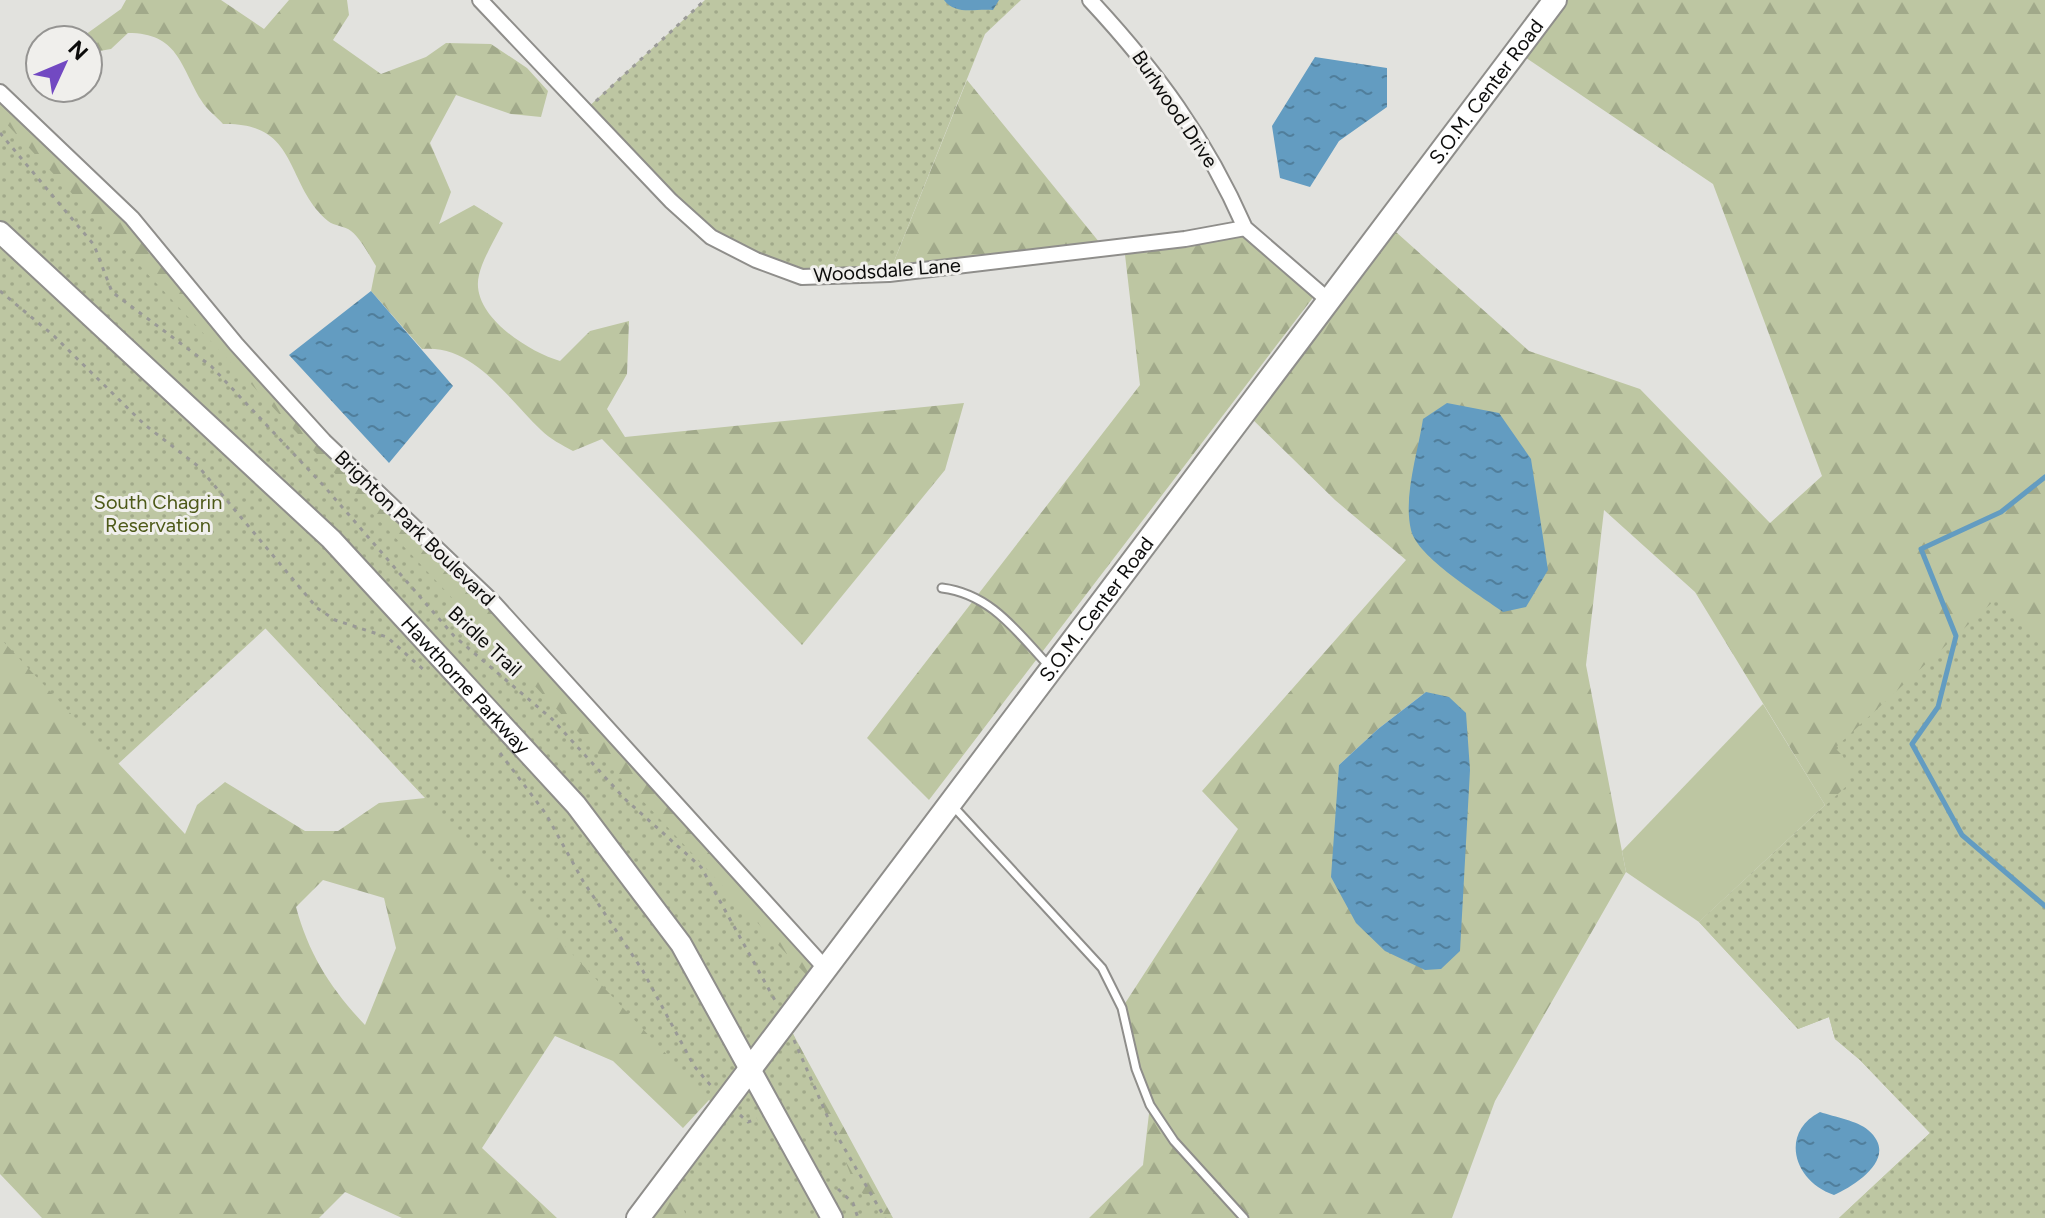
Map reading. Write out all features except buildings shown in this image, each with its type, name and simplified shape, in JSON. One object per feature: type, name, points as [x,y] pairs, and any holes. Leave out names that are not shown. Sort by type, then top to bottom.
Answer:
[{"type":"main road","name":"S.O.M. Center Road","points":[[638,1218],[1555,0]]},
{"type":"street","name":"Woodsdale Lane","points":[[480,0],[671,201],[711,237],[756,260],[802,277],[889,274],[1185,239],[1245,228]]},
{"type":"street","name":"Burlwood Drive","points":[[1090,0],[1145,60],[1190,124],[1225,183],[1245,228]]},
{"type":"street","name":"Brighton Park Boulevard","points":[[0,92],[132,218],[236,344],[324,441],[493,602],[826,969]]},
{"type":"street","points":[[1245,228],[1327,299]]},
{"type":"street","name":"Hawthorne Parkway","points":[[0,232],[331,539],[518,738],[648,896],[714,999],[832,1218]]},
{"type":"lane","points":[[942,588],[964,591],[980,598],[1000,614],[1052,669]]},
{"type":"lane","points":[[950,804],[1102,968],[1122,1008],[1136,1069],[1150,1105],[1174,1141],[1244,1218]]},
{"type":"path","points":[[585,110],[705,0]]},
{"type":"path","name":"Bridle Trail","points":[[0,133],[94,245],[112,292],[211,366],[323,485],[454,636],[552,719],[625,799],[701,867],[786,1022],[832,1127],[885,1218]]},
{"type":"path","points":[[0,291],[54,336],[145,425],[198,466],[317,608],[335,620],[387,637],[427,673]]},
{"type":"path","points":[[494,745],[546,814],[583,881],[643,971],[694,1066],[720,1094]]},
{"type":"path","points":[[739,1114],[748,1122],[759,1118]]},
{"type":"green space","points":[[126,0],[221,0],[264,29],[289,0],[347,0],[349,15],[333,40],[381,74],[426,57],[446,43],[491,44],[527,68],[548,91],[541,117],[511,114],[456,95],[430,143],[451,192],[439,224],[474,205],[503,223],[486,255],[478,290],[483,304],[504,329],[532,349],[560,361],[590,331],[629,321],[627,374],[607,409],[625,437],[964,403],[945,470],[802,645],[602,439],[573,451],[545,433],[474,364],[441,350],[422,349],[371,291],[376,266],[358,238],[349,229],[328,221],[314,206],[278,144],[266,133],[248,126],[223,124],[201,100],[175,53],[158,39],[128,33],[111,49],[104,50],[104,24],[100,24],[121,9]]},
{"type":"green space","points":[[705,0],[1021,0],[985,34],[889,274],[802,277],[711,237],[585,110]]},
{"type":"green space","points":[[1555,0],[2045,0],[2045,1218],[1839,1218],[1930,1133],[1860,1060],[1835,1039],[1829,1017],[1798,1029],[1699,922],[1825,805],[1695,592],[1604,510],[1586,665],[1626,872],[1495,1101],[1452,1218],[1089,1218],[1143,1165],[1150,1105],[1122,1008],[1238,829],[1202,791],[1406,560],[1335,500],[1244,411],[1387,224],[1529,351],[1640,389],[1770,523],[1822,476],[1713,184],[1516,51]],"holes":[[[1426,692],[1338,807],[1339,765],[1378,729]]]},
{"type":"green space","points":[[967,80],[1104,248],[889,274]]},
{"type":"green space","points":[[0,92],[77,164],[236,344],[454,561],[826,969],[786,1021],[893,1218],[638,1218],[720,1110],[709,1100],[683,1128],[613,1061],[555,1036],[482,1148],[557,1218],[402,1218],[345,1192],[319,1218],[42,1218],[0,1174]],"holes":[[[265,628],[425,798],[379,803],[338,831],[305,831],[225,782],[197,805],[185,834],[118,763]],[[323,880],[384,898],[396,948],[365,1025],[323,970],[307,941],[296,907]]]},
{"type":"green space","name":"South Chagrin Reservation","points":[[0,117],[814,983],[787,1019],[855,1185],[885,1218],[687,1218],[670,1174],[718,1109],[266,628],[118,764],[0,638]]},
{"type":"green space","points":[[1245,228],[1318,291],[929,800],[867,738],[1140,385],[1124,246]]},
{"type":"green space","points":[[1997,598],[2045,650],[2045,1218],[1839,1218],[1930,1133],[1860,1060],[1835,1039],[1829,1017],[1798,1029],[1699,922],[1851,782],[1843,756],[1835,748]]},
{"type":"green space","points":[[1763,704],[1825,805],[1699,922],[1626,872],[1622,851]]},
{"type":"water","points":[[944,0],[999,0],[993,10],[967,10],[954,8]]},
{"type":"water","points":[[1315,57],[1387,68],[1387,107],[1339,141],[1310,187],[1280,178],[1272,126]]},
{"type":"water","points":[[371,291],[453,386],[389,463],[289,355]]},
{"type":"water","points":[[1447,403],[1499,413],[1531,459],[1548,570],[1526,607],[1503,612],[1437,563],[1416,541],[1411,530],[1410,489],[1423,419]]},
{"type":"water","points":[[1426,692],[1449,697],[1466,713],[1470,770],[1460,951],[1441,969],[1425,970],[1385,951],[1356,923],[1331,877],[1339,765],[1378,729]]},
{"type":"water","points":[[1820,1112],[1864,1127],[1877,1140],[1879,1150],[1877,1160],[1863,1177],[1834,1195],[1809,1180],[1797,1156],[1799,1132],[1807,1121]]},
{"type":"waterway","points":[[2045,477],[2001,512],[1921,549],[1956,636],[1938,707],[1912,744],[1962,835],[2045,906]]}]
